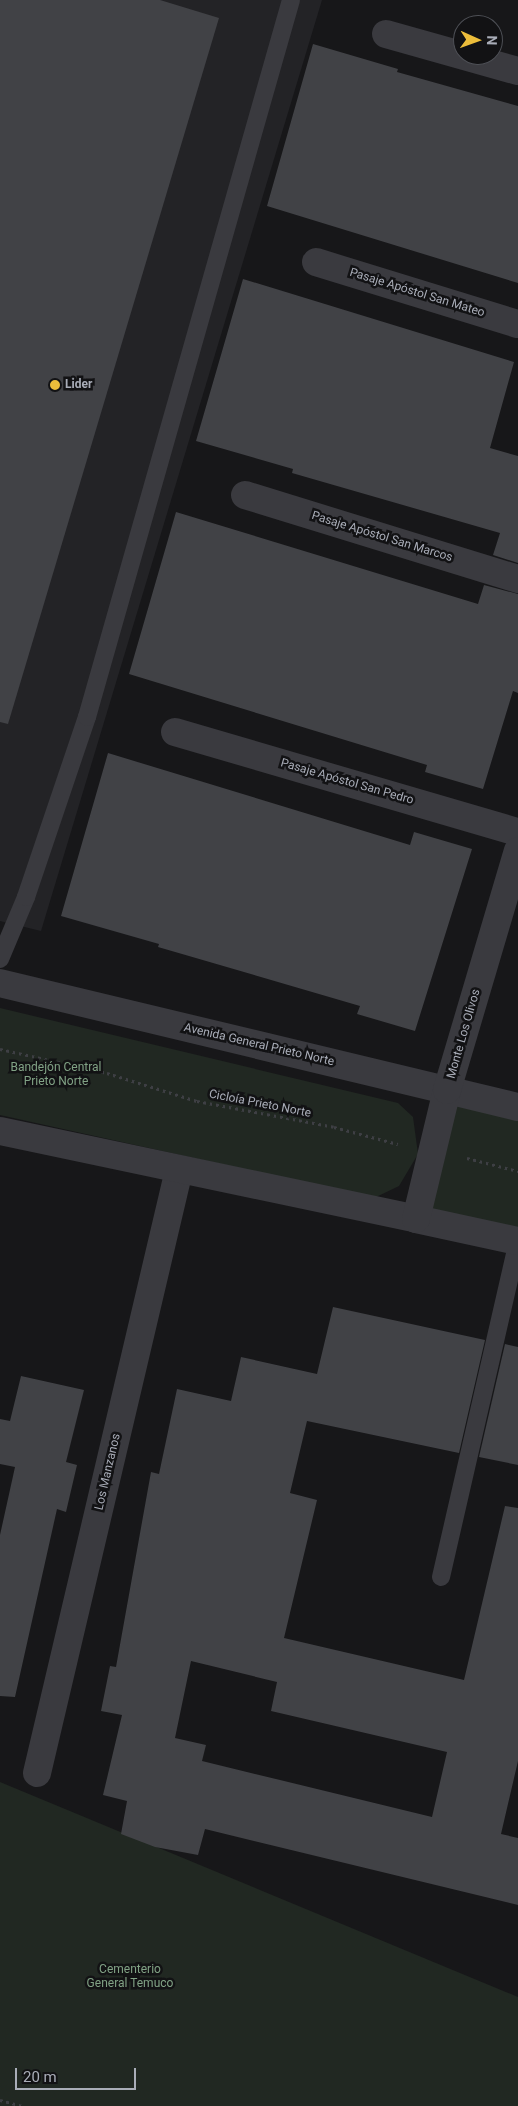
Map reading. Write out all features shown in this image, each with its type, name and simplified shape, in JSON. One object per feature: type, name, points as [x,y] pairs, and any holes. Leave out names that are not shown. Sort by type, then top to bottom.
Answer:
[{"type":"street","points":[[386,34],[518,71]]},
{"type":"street","name":"Pasaje Apóstol San Mateo","points":[[316,262],[518,324]]},
{"type":"street","name":"Pasaje Apóstol San Marcos","points":[[245,495],[518,579]]},
{"type":"street","name":"Pasaje Apóstol San Pedro","points":[[175,732],[518,832]]},
{"type":"street","name":"Monte Los Olivos","points":[[416,1219],[447,1090],[518,851]]},
{"type":"street","name":"Avenida General Prieto Norte","points":[[0,983],[518,1107]]},
{"type":"street","points":[[0,1131],[518,1241]]},
{"type":"street","name":"Los Manzanos","points":[[37,1773],[179,1170]]},
{"type":"lane","points":[[0,959],[26,897],[87,717],[292,0]]},
{"type":"lane","points":[[441,1577],[518,1241]]},
{"type":"path","name":"Cicloía Prieto Norte","points":[[0,1049],[107,1073],[197,1101],[334,1127],[518,1171]]},
{"type":"path","points":[[0,2100],[22,2106]]},
{"type":"shaded area","points":[[0,0],[322,0],[41,931],[0,921]]},
{"type":"green space","name":"Bandejón Central Prieto Norte","points":[[0,1008],[398,1103],[413,1117],[418,1154],[399,1186],[374,1198],[0,1115]]},
{"type":"green space","points":[[456,1104],[518,1120],[518,1241],[430,1209]]},
{"type":"green space","name":"Cementerio General Temuco","points":[[0,1782],[518,1997],[518,2106],[0,2106]]},
{"type":"building","name":"Lider","points":[[0,0],[160,0],[219,18],[8,724],[0,722]]},
{"type":"building","points":[[313,44],[398,69],[397,72],[518,106],[518,283],[267,206]]},
{"type":"building","points":[[243,279],[514,362],[490,448],[518,456],[518,563],[493,555],[500,533],[292,473],[293,469],[196,441]]},
{"type":"building","points":[[176,512],[478,604],[484,585],[518,594],[518,693],[513,691],[483,789],[425,772],[427,765],[129,674]]},
{"type":"building","points":[[108,753],[410,845],[414,832],[472,849],[415,1031],[357,1014],[360,1006],[158,947],[159,944],[61,916]]},
{"type":"building","points":[[333,1307],[485,1340],[459,1453],[307,1421],[290,1493],[317,1500],[284,1638],[464,1680],[505,1506],[518,1508],[518,1761],[501,1834],[518,1838],[518,1905],[205,1829],[198,1855],[155,1847],[121,1834],[127,1801],[103,1795],[122,1715],[101,1711],[110,1666],[116,1667],[151,1472],[159,1474],[177,1389],[231,1401],[241,1357],[317,1374]],"holes":[[[191,1661],[277,1682],[271,1711],[447,1752],[432,1817],[202,1761],[206,1745],[175,1738]]]},
{"type":"building","points":[[505,1344],[518,1347],[518,1465],[479,1457]]},
{"type":"building","points":[[21,1376],[84,1390],[66,1462],[77,1465],[66,1512],[57,1509],[15,1697],[0,1696],[0,1535],[15,1467],[0,1464],[0,1419],[10,1421]]},
{"type":"place","name":"Lider","points":[[55,385]]}]
